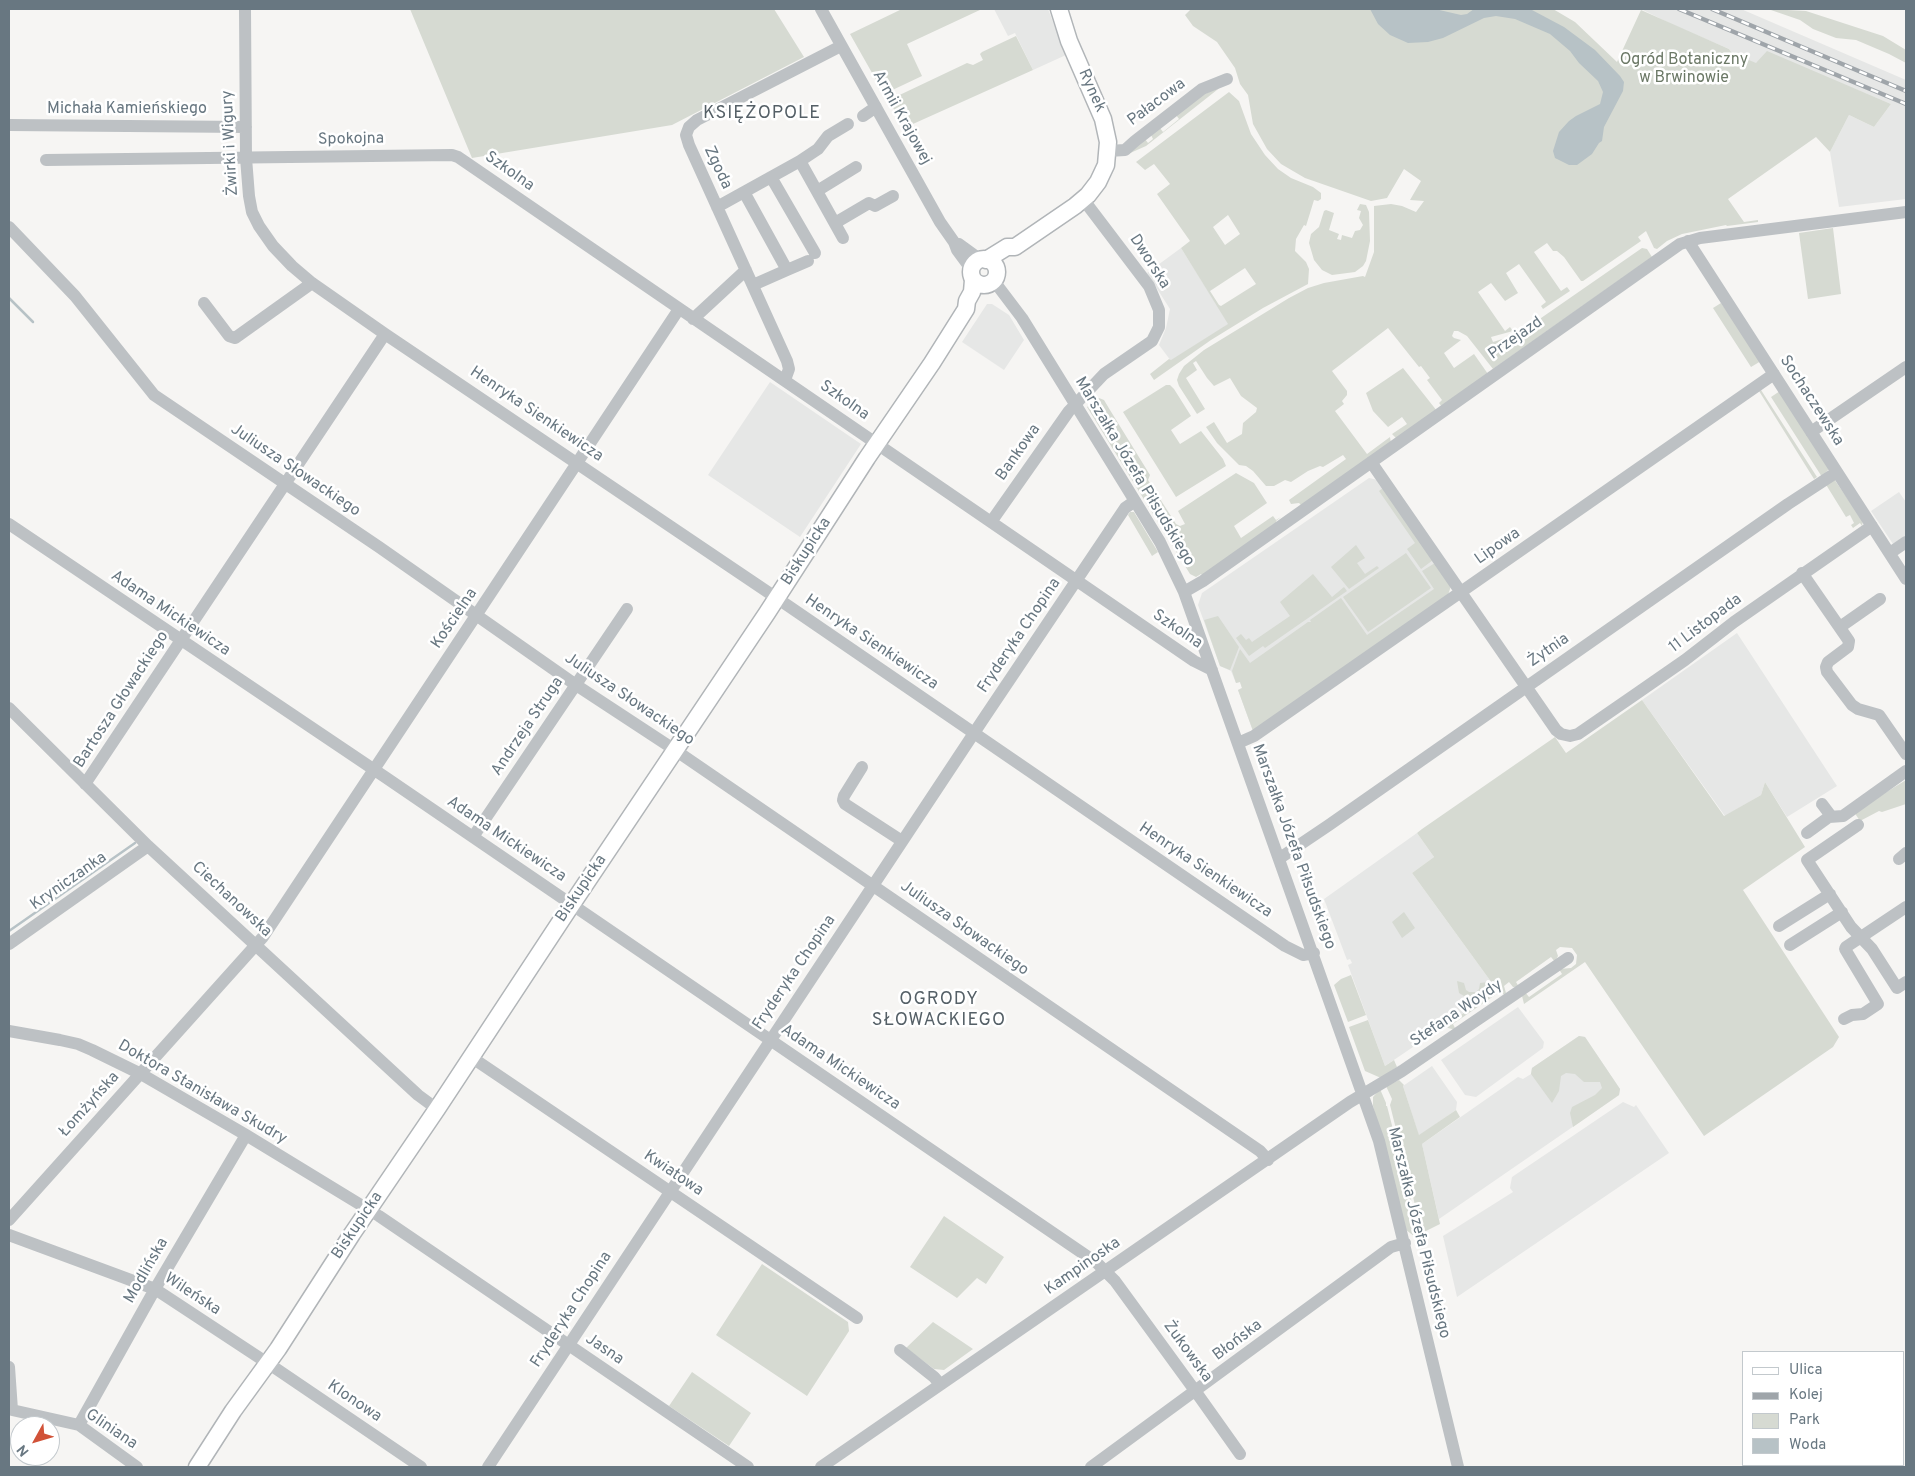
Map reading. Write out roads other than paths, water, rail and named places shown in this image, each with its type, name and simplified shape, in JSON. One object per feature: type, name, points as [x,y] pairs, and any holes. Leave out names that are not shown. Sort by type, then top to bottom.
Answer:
[{"type":"main road","name":"Rynek","points":[[1062,10],[1069,41],[1103,119],[1108,151],[1104,172]]},
{"type":"main road","name":"Biskupicka","points":[[197,1467],[777,598],[876,443],[932,363],[966,309],[967,301],[984,272],[1011,254],[1014,247],[1051,224],[1083,199],[1104,172]]},
{"type":"street","name":"Żwirki i Wigury","points":[[245,9],[246,158],[252,212],[272,246],[312,283]]},
{"type":"street","name":"Armii Krajowej","points":[[821,9],[945,230],[954,242],[962,245],[984,272]]},
{"type":"street","name":"Zgoda","points":[[785,380],[789,369],[787,361],[686,139],[689,127],[697,120],[841,46]]},
{"type":"street","name":"Pałacowa","points":[[1108,151],[1125,150],[1196,94],[1208,86],[1226,79]]},
{"type":"street","points":[[863,116],[876,107]]},
{"type":"street","points":[[717,207],[800,161],[818,149],[828,136],[848,124]]},
{"type":"street","name":"Michała Kamieńskiego","points":[[9,125],[246,127]]},
{"type":"street","name":"Spokojna","points":[[46,160],[458,156]]},
{"type":"street","name":"Szkolna","points":[[458,156],[1076,581],[1194,661],[1212,670]]},
{"type":"street","points":[[800,161],[843,238]]},
{"type":"street","points":[[816,191],[856,167]]},
{"type":"street","points":[[753,285],[812,257],[772,177]]},
{"type":"street","points":[[744,192],[787,270]]},
{"type":"street","points":[[834,222],[869,203],[875,206],[893,196]]},
{"type":"street","name":"Dworska","points":[[1075,405],[1104,374],[1152,341],[1160,322],[1157,303],[1149,286],[1083,199]]},
{"type":"street","name":"Przejazd","points":[[1184,592],[1676,247],[1688,241],[1753,231],[1906,212]]},
{"type":"street","name":"Juliusza Słowackiego","points":[[9,227],[75,296],[154,395],[675,750],[1260,1152],[1268,1160]]},
{"type":"street","name":"Sochaczewska","points":[[1688,241],[1906,579]]},
{"type":"street","points":[[694,319],[746,270]]},
{"type":"street","name":"Marszałka Józefa Piłsudskiego","points":[[984,272],[1007,296],[1022,318],[1135,501],[1172,565],[1184,592],[1314,953],[1381,1149],[1458,1467]]},
{"type":"street","points":[[204,303],[229,336],[235,338],[312,283]]},
{"type":"street","name":"Henryka Sienkiewicza","points":[[312,283],[777,598],[1285,946],[1303,955],[1314,953]]},
{"type":"street","name":"Kościelna","points":[[256,945],[374,771],[679,309]]},
{"type":"street","name":"Bartosza Głowackiego","points":[[85,784],[385,334]]},
{"type":"street","points":[[1811,432],[1906,367]]},
{"type":"street","name":"Lipowa","points":[[1238,743],[1254,736],[1774,374]]},
{"type":"street","name":"Bankowa","points":[[991,522],[1075,405]]},
{"type":"street","points":[[1371,462],[1527,687]]},
{"type":"street","name":"Żytnia","points":[[1280,858],[1329,826],[1788,504],[1837,472]]},
{"type":"street","name":"Fryderyka Chopina","points":[[488,1467],[974,733],[1125,508],[1135,501]]},
{"type":"street","name":"Adama Mickiewicza","points":[[9,524],[572,904],[1106,1270]]},
{"type":"street","name":"11 Listopada","points":[[1527,687],[1556,730],[1566,736],[1578,734],[1685,660],[1726,627],[1802,573],[1872,526]]},
{"type":"street","points":[[1890,553],[1906,542]]},
{"type":"street","points":[[1802,573],[1848,638],[1849,646],[1828,662],[1827,672],[1852,705],[1858,709],[1879,715],[1906,754]]},
{"type":"street","points":[[1840,627],[1880,599]]},
{"type":"street","name":"Andrzeja Struga","points":[[473,837],[627,610]]},
{"type":"street","name":"Ciechanowska","points":[[9,708],[148,846],[418,1095],[437,1109]]},
{"type":"street","points":[[862,767],[844,796],[845,804],[902,841]]},
{"type":"street","points":[[1807,833],[1831,816],[1843,816],[1906,771]]},
{"type":"street","points":[[1822,804],[1831,816]]},
{"type":"street","points":[[1858,825],[1807,860],[1854,931],[1872,949],[1896,988],[1906,982]]},
{"type":"street","name":"Kryniczanka","points":[[9,944],[148,846]]},
{"type":"street","points":[[1779,926],[1830,894]]},
{"type":"street","points":[[1844,1020],[1852,1015],[1863,1014],[1878,1004],[1844,950],[1848,945],[1906,907]]},
{"type":"street","points":[[1790,945],[1842,912]]},
{"type":"street","name":"Łomżyńska","points":[[9,1220],[256,945]]},
{"type":"street","name":"Stefana Woydy","points":[[1364,1095],[1568,958]]},
{"type":"street","name":"Doktora Stanisława Skudry","points":[[9,1031],[78,1044],[141,1074],[368,1209]]},
{"type":"street","name":"Kwiatowa","points":[[470,1057],[857,1318]]},
{"type":"street","name":"Kampinoska","points":[[820,1467],[1364,1095]]},
{"type":"street","name":"Modlińska","points":[[79,1425],[155,1289],[246,1135]]},
{"type":"street","name":"Jasna","points":[[368,1209],[748,1467]]},
{"type":"street","name":"Wileńska","points":[[9,1235],[155,1289],[268,1363]]},
{"type":"street","name":"Błońska","points":[[1091,1467],[1196,1392],[1391,1247],[1404,1243]]},
{"type":"street","name":"Żukowska","points":[[1106,1270],[1240,1454]]},
{"type":"street","points":[[900,1350],[940,1384]]},
{"type":"street","name":"Klonowa","points":[[268,1363],[421,1467]]},
{"type":"street","points":[[9,1367],[10,1411]]},
{"type":"street","name":"Gliniana","points":[[10,1411],[79,1425],[137,1467]]},
{"type":"water","points":[[1370,9],[1435,9],[1461,15],[1467,14],[1474,9],[1525,9],[1532,10],[1564,27],[1595,50],[1624,82],[1623,91],[1604,127],[1602,141],[1592,154],[1577,165],[1569,165],[1555,158],[1553,151],[1559,132],[1576,116],[1600,104],[1603,92],[1598,81],[1579,63],[1570,51],[1550,34],[1515,19],[1496,16],[1484,18],[1443,38],[1428,42],[1408,43],[1390,35],[1378,24]]},
{"type":"waterway","points":[[9,298],[33,322]]},
{"type":"waterway","points":[[9,931],[135,843]]},
{"type":"railway","points":[[1679,9],[1906,104]]},
{"type":"railway","points":[[1712,9],[1906,91]]},
{"type":"district","name":"KSIĘŻOPOLE","points":[[762,114]]},
{"type":"district","name":"OGRODY SŁOWACKIEGO","points":[[939,1010]]},
{"type":"park label","name":"Ogród Botaniczny w Brwinowie","points":[[1684,70]]}]
